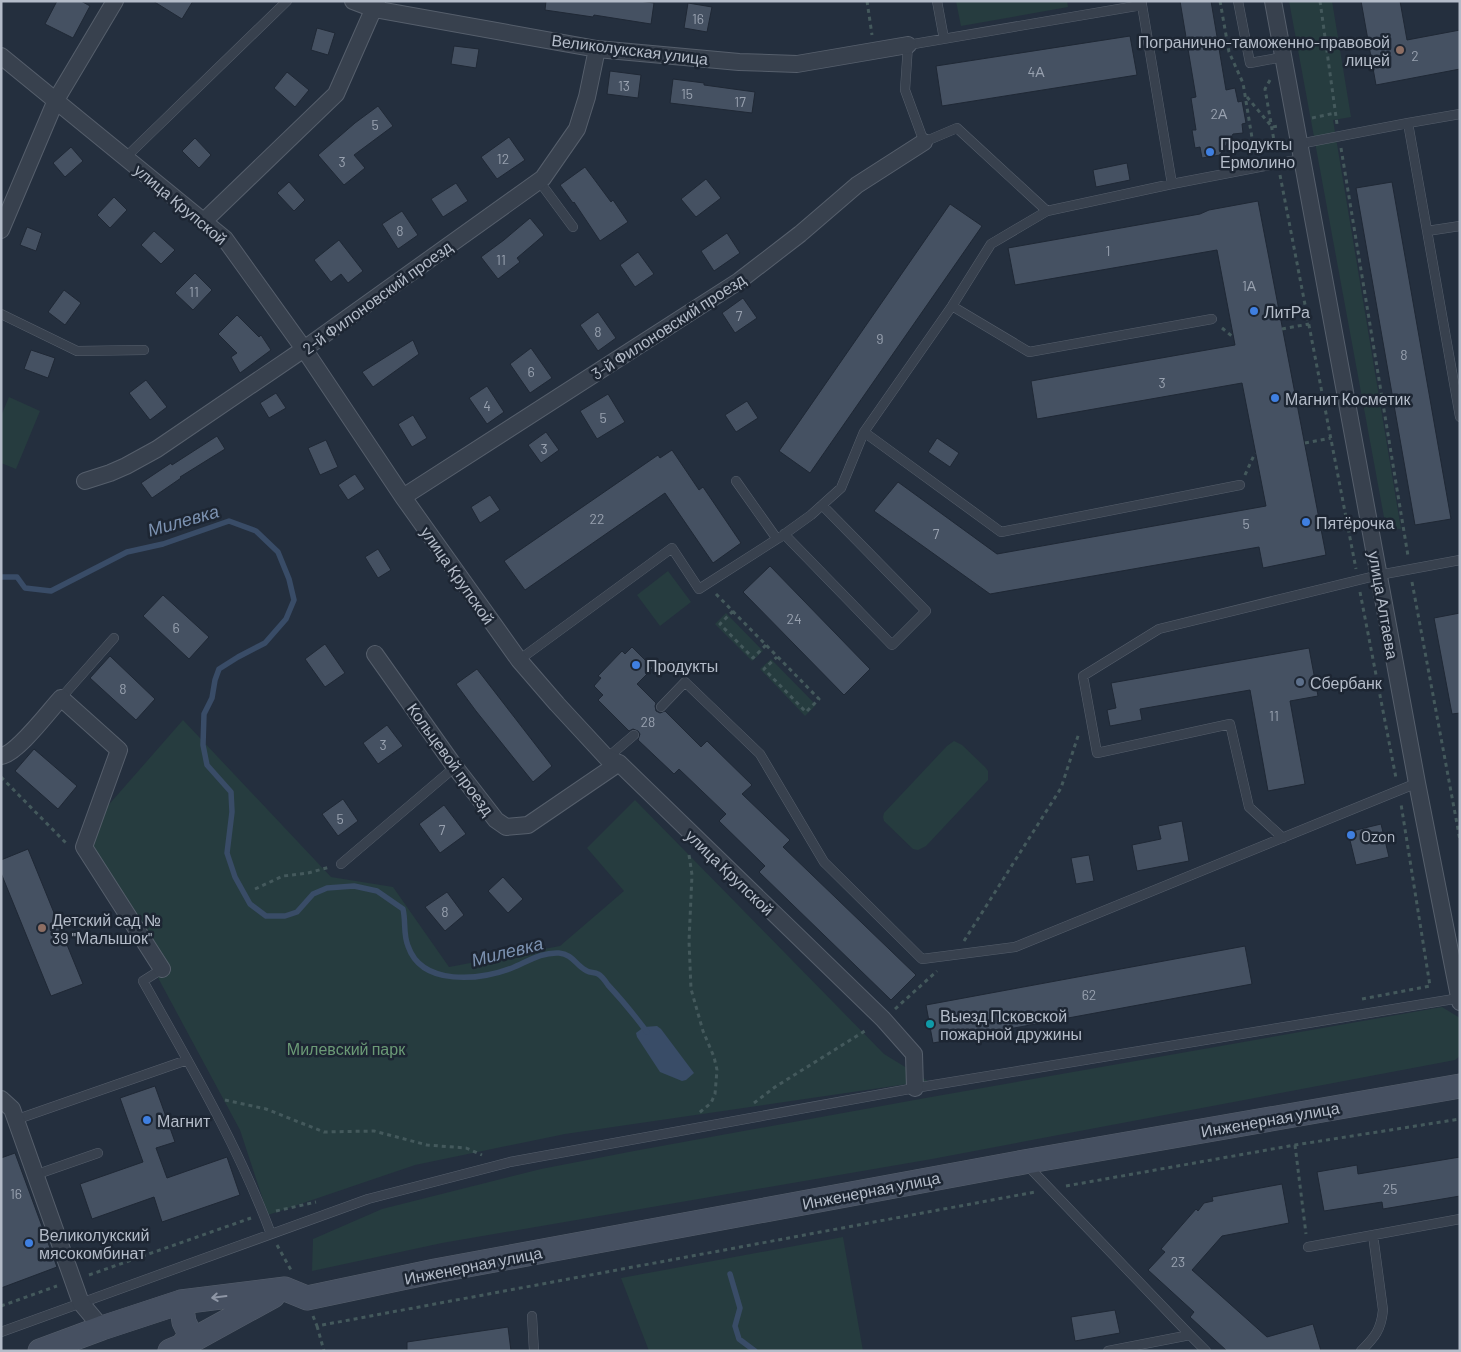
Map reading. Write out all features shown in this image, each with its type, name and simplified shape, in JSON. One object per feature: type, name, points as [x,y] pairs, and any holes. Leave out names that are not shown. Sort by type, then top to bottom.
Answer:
[{"type":"main road","name":"Инженерная улица","points":[[307,1298],[435,1271],[1024,1162],[1460,1086]]},
{"type":"main road","points":[[176,1349],[285,1289]]},
{"type":"main road","points":[[40,1351],[181,1302],[285,1289],[307,1298]]},
{"type":"main road","points":[[176,1349],[188,1337],[181,1302]]},
{"type":"street","points":[[1,230],[56,100],[115,1]]},
{"type":"street","name":"Великолукская улица","points":[[353,1],[598,49],[739,62],[797,64],[908,45]]},
{"type":"street","name":"улица Алтаева","points":[[1273,1],[1279,58],[1300,152],[1417,783],[1460,1000]]},
{"type":"street","points":[[203,222],[336,94],[376,5]]},
{"type":"street","name":"2-й Филоновский проезд","points":[[85,481],[126,466],[157,448],[304,349],[543,178],[577,129],[587,97],[598,49]]},
{"type":"street","name":"улица Крупской","points":[[1,56],[225,239],[304,349],[403,497],[519,660],[557,704],[613,761],[883,1019],[914,1054],[916,1088]]},
{"type":"street","name":"3-й Филоновский проезд","points":[[403,497],[739,281],[800,234],[857,185],[924,142]]},
{"type":"street","name":"Кольцевой проезд","points":[[375,654],[455,767],[496,820],[506,827],[528,825],[613,761]]},
{"type":"street","points":[[1,756],[5,756],[16,749],[61,698],[119,750],[84,847],[162,969]]},
{"type":"street","points":[[1,1099],[12,1109],[81,1303],[102,1328]]},
{"type":"lane","points":[[125,158],[287,1]]},
{"type":"lane","points":[[937,1],[944,39]]},
{"type":"lane","points":[[1238,1],[1250,63],[1279,58]]},
{"type":"lane","points":[[1047,211],[957,128],[924,142],[905,90],[908,45],[1142,3],[1172,184]]},
{"type":"lane","points":[[519,660],[672,548],[699,589],[811,515],[840,488],[864,432],[952,306],[991,244],[1047,211],[1172,184],[1278,164],[1300,152],[1339,136],[1460,114]]},
{"type":"lane","points":[[1408,123],[1460,416]]},
{"type":"lane","points":[[539,181],[573,227]]},
{"type":"lane","points":[[1427,231],[1460,226]]},
{"type":"lane","points":[[952,306],[1029,352],[1212,319]]},
{"type":"lane","points":[[1,314],[77,351],[144,350]]},
{"type":"lane","points":[[864,432],[1001,532],[1240,485]]},
{"type":"lane","points":[[736,480],[780,537],[892,645],[926,611],[822,505]]},
{"type":"lane","points":[[1283,838],[1249,808],[1230,724],[1097,753],[1083,676],[1159,629],[1379,575],[1460,560]]},
{"type":"lane","points":[[61,698],[114,638]]},
{"type":"lane","points":[[661,707],[685,682],[760,754],[824,862],[922,959],[1015,947],[1417,783]]},
{"type":"lane","points":[[613,761],[634,735]]},
{"type":"lane","points":[[341,864],[455,767]]},
{"type":"lane","points":[[162,969],[143,981],[231,1142],[271,1234]]},
{"type":"lane","points":[[1,1332],[368,1199],[510,1162],[916,1088],[1460,1000]]},
{"type":"lane","points":[[16,1120],[187,1060]]},
{"type":"lane","points":[[35,1175],[98,1153]]},
{"type":"lane","points":[[1024,1162],[1206,1351]]},
{"type":"lane","points":[[1308,1247],[1460,1219]]},
{"type":"lane","points":[[1362,1351],[1378,1331],[1382,1322],[1383,1310],[1373,1235]]},
{"type":"lane","points":[[532,1316],[534,1351]]},
{"type":"lane","points":[[1108,1351],[1190,1335]]},
{"type":"path","points":[[867,1],[875,51]]},
{"type":"path","points":[[1220,1],[1229,52],[1243,83],[1257,168]]},
{"type":"path","points":[[1320,1],[1339,136],[1410,569],[1460,840]]},
{"type":"path","points":[[1279,58],[1277,69],[1265,89],[1330,438],[1399,791],[1430,986],[1362,999]]},
{"type":"path","points":[[1245,96],[1272,127]]},
{"type":"path","points":[[1282,329],[1309,324]]},
{"type":"path","points":[[1305,443],[1330,438]]},
{"type":"path","points":[[1240,485],[1256,453]]},
{"type":"path","points":[[715,592],[819,700],[806,712],[764,669],[777,657]]},
{"type":"path","points":[[733,611],[720,624],[746,651],[753,658],[766,645]]},
{"type":"path","points":[[752,1104],[775,1087],[883,1019],[956,955],[1061,788],[1088,704]]},
{"type":"path","points":[[1,777],[68,845],[84,847]]},
{"type":"path","points":[[682,825],[690,856],[692,874],[689,941],[691,989],[717,1070],[717,1083],[713,1098],[693,1118]]},
{"type":"path","points":[[255,890],[283,876],[308,873],[341,864]]},
{"type":"path","points":[[207,1097],[266,1109],[324,1132],[374,1131],[427,1145],[466,1148],[488,1157],[478,1159]]},
{"type":"path","points":[[317,1326],[1049,1189],[1295,1145],[1460,1119]]},
{"type":"path","points":[[1295,1145],[1308,1247]]},
{"type":"path","points":[[1,1306],[263,1214],[316,1202]]},
{"type":"path","points":[[271,1234],[307,1298],[324,1351]]},
{"type":"green space","points":[[956,1],[1067,1],[1068,7],[961,26]]},
{"type":"green space","points":[[1289,1],[1332,1],[1351,117],[1333,120],[1401,529],[1386,528]]},
{"type":"green space","points":[[9,397],[40,411],[16,469],[1,463],[1,416]]},
{"type":"green space","points":[[668,571],[691,602],[660,626],[637,595]]},
{"type":"green space","points":[[726,613],[763,651],[752,661],[715,624]]},
{"type":"green space","points":[[771,659],[816,705],[805,716],[760,669]]},
{"type":"green space","name":"Милевский парк","points":[[183,720],[331,877],[393,887],[449,967],[560,946],[624,891],[587,848],[635,800],[884,1054],[928,1081],[565,1134],[415,1165],[268,1215],[240,1130],[114,896],[77,841]]},
{"type":"green space","points":[[954,741],[962,745],[985,767],[988,771],[988,780],[926,846],[918,850],[913,849],[884,821],[884,813],[947,746]]},
{"type":"green space","points":[[1442,1007],[1460,1018],[1460,1056],[1455,1060],[932,1159],[442,1243],[312,1271],[313,1239],[382,1209],[541,1169],[920,1099]]},
{"type":"green space","points":[[843,1237],[863,1351],[649,1351],[621,1278]]},
{"type":"water","points":[[657,1026],[694,1073],[686,1080],[682,1081],[660,1072],[637,1037],[636,1033],[644,1027]]},
{"type":"building","points":[[57,1],[81,1],[90,6],[73,38],[45,24]]},
{"type":"building","points":[[153,1],[193,1],[182,19]]},
{"type":"building","points":[[546,1],[639,1],[654,3],[651,24],[545,10]]},
{"type":"building","points":[[1180,1],[1211,1],[1226,90],[1235,88],[1238,102],[1242,101],[1246,123],[1242,124],[1243,133],[1233,134],[1220,155],[1202,158],[1200,147],[1195,148],[1192,130],[1196,130],[1191,98],[1196,97]]},
{"type":"building","points":[[1361,1],[1400,1],[1407,40],[1460,30],[1460,69],[1376,85]]},
{"type":"building","points":[[688,3],[712,7],[707,32],[684,28]]},
{"type":"building","points":[[317,28],[335,33],[328,55],[311,50]]},
{"type":"building","points":[[1130,36],[1137,75],[942,106],[936,66]]},
{"type":"building","points":[[454,46],[479,49],[476,68],[451,64]]},
{"type":"building","points":[[610,71],[641,75],[638,98],[607,94]]},
{"type":"building","points":[[287,72],[309,90],[295,107],[274,88]]},
{"type":"building","points":[[673,79],[755,92],[752,113],[670,103]]},
{"type":"building","points":[[378,106],[393,126],[354,155],[365,168],[344,185],[318,155]]},
{"type":"building","points":[[509,137],[525,160],[497,179],[481,157]]},
{"type":"building","points":[[195,138],[211,155],[199,168],[182,151]]},
{"type":"building","points":[[71,147],[83,161],[65,177],[53,163]]},
{"type":"building","points":[[1127,163],[1130,180],[1096,187],[1093,170]]},
{"type":"building","points":[[585,167],[611,202],[613,200],[628,222],[600,241],[574,202],[560,185]]},
{"type":"building","points":[[706,179],[721,198],[696,217],[681,199]]},
{"type":"building","points":[[289,182],[305,200],[294,211],[277,193]]},
{"type":"building","points":[[1392,182],[1451,519],[1415,525],[1356,188]]},
{"type":"building","points":[[456,183],[468,201],[443,217],[431,199]]},
{"type":"building","points":[[114,197],[127,210],[110,228],[97,215]]},
{"type":"building","points":[[1258,201],[1326,555],[1263,568],[1259,547],[990,594],[874,511],[898,482],[997,554],[1266,506],[1242,383],[1037,419],[1031,381],[1235,345],[1217,250],[1015,285],[1008,248],[1200,214],[1209,210]]},
{"type":"building","points":[[950,204],[982,226],[810,473],[779,451]]},
{"type":"building","points":[[402,211],[418,235],[398,249],[382,224]]},
{"type":"building","points":[[530,218],[544,235],[517,258],[520,262],[498,279],[481,257]]},
{"type":"building","points":[[27,227],[42,233],[36,251],[20,245]]},
{"type":"building","points":[[154,231],[175,250],[161,264],[141,245]]},
{"type":"building","points":[[727,233],[740,253],[714,271],[701,251]]},
{"type":"building","points":[[339,240],[363,271],[348,283],[341,274],[331,282],[314,260]]},
{"type":"building","points":[[638,252],[654,274],[635,287],[620,265]]},
{"type":"building","points":[[195,273],[212,290],[193,310],[175,293]]},
{"type":"building","points":[[64,290],[81,303],[65,325],[48,312]]},
{"type":"building","points":[[743,298],[757,318],[735,333],[722,313]]},
{"type":"building","points":[[598,312],[616,338],[598,351],[580,325]]},
{"type":"building","points":[[237,315],[259,337],[261,335],[271,350],[240,373],[231,357],[237,353],[218,334]]},
{"type":"building","points":[[413,340],[419,354],[373,387],[362,372]]},
{"type":"building","points":[[531,348],[552,378],[530,393],[510,364]]},
{"type":"building","points":[[31,350],[55,358],[48,378],[24,369]]},
{"type":"building","points":[[146,380],[167,407],[150,420],[129,393]]},
{"type":"building","points":[[487,386],[504,412],[487,424],[469,398]]},
{"type":"building","points":[[276,393],[286,408],[269,418],[260,403]]},
{"type":"building","points":[[608,394],[625,422],[597,439],[580,411]]},
{"type":"building","points":[[747,401],[758,418],[736,432],[725,415]]},
{"type":"building","points":[[413,415],[427,438],[412,447],[398,424]]},
{"type":"building","points":[[546,432],[559,450],[541,463],[528,445]]},
{"type":"building","points":[[217,436],[225,449],[180,477],[152,498],[141,483]]},
{"type":"building","points":[[937,438],[959,453],[950,467],[928,452]]},
{"type":"building","points":[[326,440],[338,467],[320,475],[308,448]]},
{"type":"building","points":[[672,450],[699,490],[703,487],[741,543],[713,563],[665,493],[525,590],[504,561],[658,455],[660,458]]},
{"type":"building","points":[[355,474],[365,489],[348,500],[338,485]]},
{"type":"building","points":[[490,495],[500,510],[480,523],[471,507]]},
{"type":"building","points":[[378,549],[391,570],[378,578],[365,557]]},
{"type":"building","points":[[770,566],[870,669],[844,695],[743,592]]},
{"type":"building","points":[[163,595],[209,637],[189,659],[143,616]]},
{"type":"building","points":[[1460,613],[1460,713],[1452,714],[1434,618]]},
{"type":"building","points":[[325,644],[345,673],[325,687],[305,659]]},
{"type":"building","points":[[632,647],[653,668],[637,684],[656,703],[656,711],[660,713],[665,711],[701,747],[707,741],[752,785],[742,794],[790,840],[783,847],[916,975],[891,1000],[759,872],[765,866],[719,821],[726,814],[679,769],[674,774],[638,740],[640,734],[638,731],[633,729],[629,731],[598,700],[603,695],[594,686],[601,678],[598,676],[622,651],[625,654]]},
{"type":"building","points":[[1309,648],[1318,696],[1290,701],[1305,784],[1268,791],[1250,690],[1140,709],[1142,720],[1110,726],[1107,710],[1116,708],[1111,683]]},
{"type":"building","points":[[110,656],[155,699],[136,720],[90,678]]},
{"type":"building","points":[[477,669],[552,766],[533,782],[456,684]]},
{"type":"building","points":[[387,725],[403,746],[378,764],[363,743]]},
{"type":"building","points":[[34,749],[77,786],[58,809],[15,771]]},
{"type":"building","points":[[343,799],[358,821],[338,836],[322,814]]},
{"type":"building","points":[[444,805],[466,834],[440,853],[419,824]]},
{"type":"building","points":[[1182,821],[1189,861],[1137,871],[1132,845],[1161,839],[1158,826]]},
{"type":"building","points":[[1381,824],[1389,857],[1356,865],[1348,832]]},
{"type":"building","name":"Детский сад № 39 \"Малышок\"","points":[[28,849],[83,984],[51,996],[1,873],[1,860]]},
{"type":"building","points":[[1089,855],[1094,881],[1076,884],[1071,858]]},
{"type":"building","points":[[503,877],[523,899],[508,913],[488,891]]},
{"type":"building","points":[[447,892],[464,915],[445,931],[425,907]]},
{"type":"building","points":[[1245,946],[1252,984],[933,1043],[926,1005]]},
{"type":"building","points":[[155,1086],[175,1142],[156,1148],[167,1178],[227,1157],[240,1195],[162,1222],[154,1197],[92,1219],[80,1184],[143,1162],[120,1098]]},
{"type":"building","points":[[15,1153],[57,1267],[1,1288],[1,1158]]},
{"type":"building","points":[[1460,1157],[1460,1196],[1383,1209],[1382,1202],[1324,1211],[1317,1172],[1357,1165],[1358,1174]]},
{"type":"building","points":[[1282,1184],[1289,1223],[1222,1236],[1192,1270],[1267,1337],[1313,1324],[1321,1351],[1227,1351],[1190,1317],[1194,1312],[1148,1270],[1165,1252],[1161,1249],[1196,1209],[1198,1211],[1204,1203],[1213,1201],[1212,1197]]},
{"type":"building","points":[[1115,1310],[1120,1333],[1075,1341],[1071,1317]]},
{"type":"building","points":[[508,1327],[511,1351],[407,1351],[407,1342]]},
{"type":"waterway","name":"Милевка","points":[[1,577],[17,577],[25,588],[51,591],[127,552],[163,544],[229,521],[256,531],[278,552],[289,579],[294,600],[286,619],[265,643],[219,669],[212,698],[204,714],[203,745],[207,765],[231,792],[232,812],[227,853],[235,877],[250,904],[266,916],[285,916],[297,912],[313,894],[327,888],[354,886],[377,891],[403,909],[408,946],[415,959],[426,968],[439,974],[453,977],[469,977],[499,972],[546,954],[564,954],[588,972],[597,973],[601,976],[647,1032]]},
{"type":"waterway","name":"Милевка","points":[[730,1274],[740,1308],[735,1326],[739,1339],[755,1351]]},
{"type":"place","name":"Погранично-таможенно-правовой лицей","points":[[1400,50]]},
{"type":"place","name":"Продукты Ермолино","points":[[1210,152]]},
{"type":"place","name":"ЛитРа","points":[[1254,311]]},
{"type":"place","name":"Магнит Косметик","points":[[1275,398]]},
{"type":"place","name":"Пятёрочка","points":[[1306,522]]},
{"type":"place","name":"Продукты","points":[[636,665]]},
{"type":"place","name":"Сбербанк","points":[[1300,682]]},
{"type":"place","name":"Ozon","points":[[1351,835]]},
{"type":"place","name":"Детский сад № 39 \"Малышок\"","points":[[42,928]]},
{"type":"place","name":"Выезд Псковской пожарной дружины","points":[[930,1024]]},
{"type":"place","name":"Магнит","points":[[147,1120]]},
{"type":"place","name":"Великолукский мясокомбинат","points":[[29,1243]]}]
